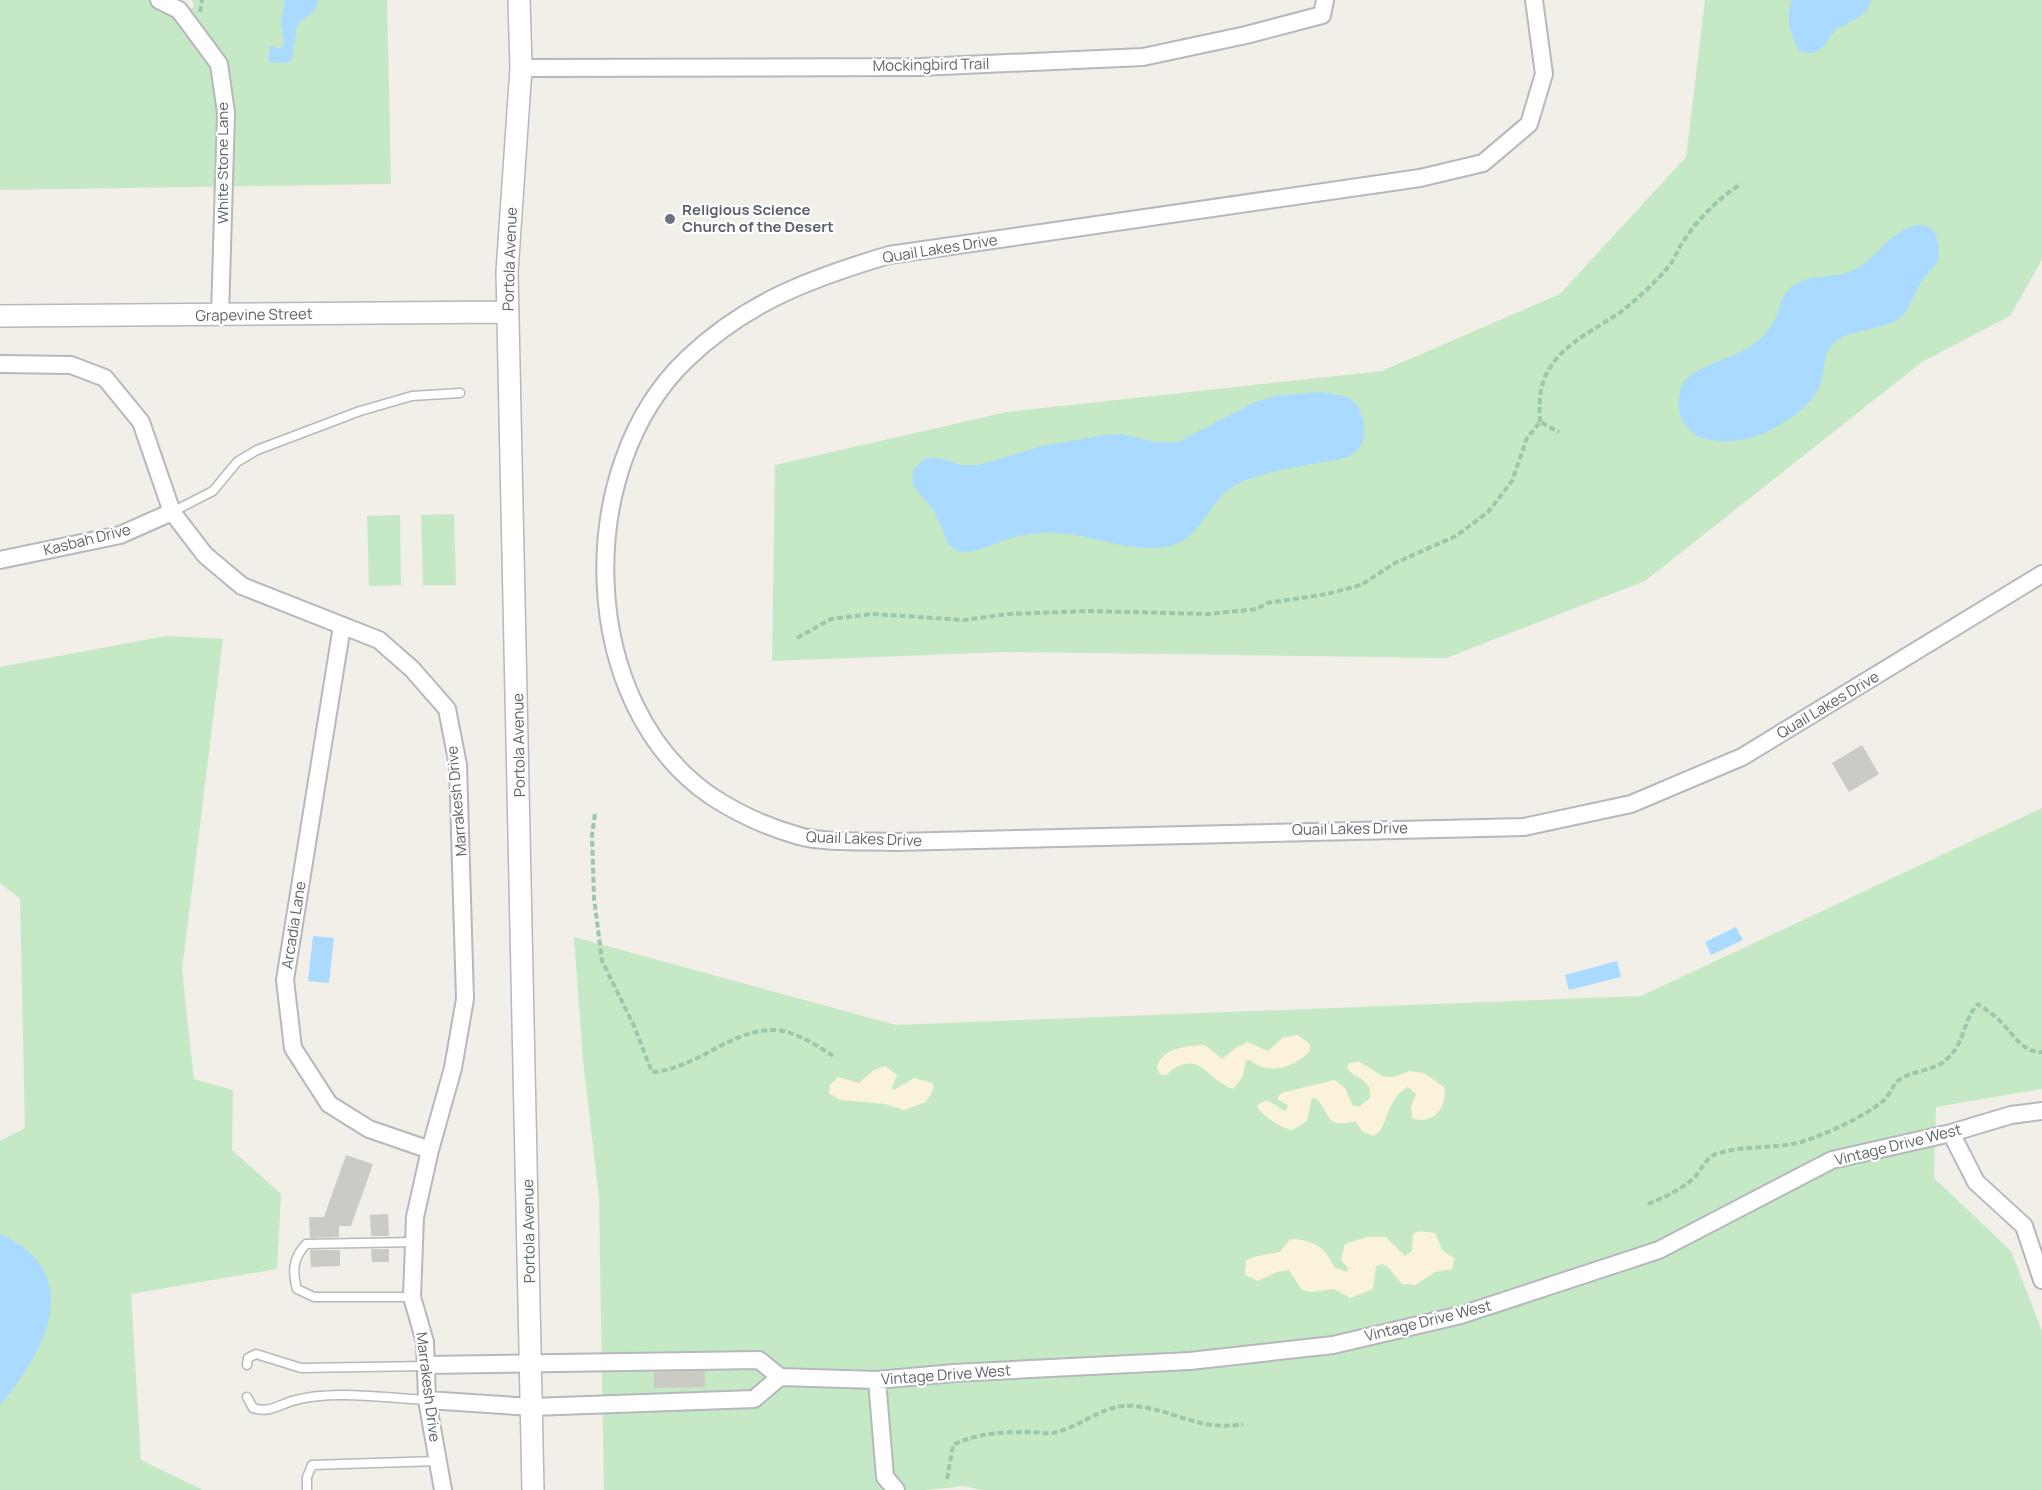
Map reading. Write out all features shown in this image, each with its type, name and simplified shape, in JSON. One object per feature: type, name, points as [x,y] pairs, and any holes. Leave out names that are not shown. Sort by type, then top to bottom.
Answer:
[{"type":"street","name":"White Stone Lane","points":[[159,0],[179,10],[219,64],[226,113],[220,316]]},
{"type":"street","name":"Portola Avenue","points":[[519,0],[521,68],[507,272],[533,1490]]},
{"type":"street","name":"Mockingbird Trail","points":[[521,68],[920,67],[1143,57],[1246,35],[1322,15],[1325,0]]},
{"type":"street","name":"Quail Lakes Drive","points":[[1534,0],[1544,74],[1529,124],[1483,164],[1420,178],[889,255],[824,274],[762,302],[720,330],[686,360],[656,395],[633,432],[612,492],[606,548],[611,624],[619,665],[642,718],[682,772],[712,796],[744,814],[800,837],[895,842],[1524,827],[1631,804],[1742,757],[2042,574]]},
{"type":"street","name":"Grapevine Street","points":[[0,316],[508,312]]},
{"type":"street","name":"Marrakesh Drive","points":[[0,364],[71,365],[105,378],[141,422],[172,512],[205,555],[242,586],[379,640],[412,669],[447,709],[458,765],[465,999],[453,1068],[430,1150],[415,1217],[412,1297],[425,1342],[428,1400],[444,1490]]},
{"type":"street","name":"Kasbah Drive","points":[[0,560],[120,535],[172,512]]},
{"type":"street","name":"Arcadia Lane","points":[[342,626],[285,980],[293,1048],[329,1104],[369,1129],[430,1150]]},
{"type":"street","name":"Vintage Drive West","points":[[780,1377],[877,1380],[954,1373],[1190,1360],[1333,1345],[1461,1315],[1659,1250],[1832,1160],[1951,1133],[2011,1115],[2042,1111]]},
{"type":"street","points":[[1951,1133],[1976,1182],[2025,1226],[2042,1280]]},
{"type":"street","points":[[427,1365],[532,1365],[759,1359],[780,1377],[753,1399],[532,1407],[428,1400]]},
{"type":"street","points":[[877,1380],[885,1477],[896,1490]]},
{"type":"lane","points":[[172,512],[213,490],[237,462],[257,450],[360,411],[412,396],[460,393]]},
{"type":"lane","points":[[412,1297],[314,1297],[297,1289],[293,1275],[296,1255],[306,1244],[414,1242]]},
{"type":"lane","points":[[247,1365],[248,1358],[256,1354],[301,1368],[427,1365]]},
{"type":"lane","points":[[247,1397],[253,1408],[263,1411],[293,1401],[326,1396],[428,1400]]},
{"type":"lane","points":[[308,1490],[307,1477],[312,1465],[438,1461]]},
{"type":"path","points":[[797,638],[831,619],[872,614],[965,620],[1008,614],[1089,611],[1208,614],[1257,609],[1267,603],[1327,594],[1361,585],[1395,563],[1456,536],[1488,512],[1512,481],[1527,438],[1540,422],[1539,401],[1547,373],[1563,352],[1584,333],[1608,321],[1633,303],[1671,264],[1681,245],[1710,207],[1741,184]]},
{"type":"path","points":[[1540,422],[1559,432]]},
{"type":"path","points":[[595,814],[592,835],[594,898],[602,961],[634,1026],[652,1072],[671,1071],[731,1041],[770,1029],[783,1031],[807,1041],[835,1057]]},
{"type":"path","points":[[1648,1204],[1677,1191],[1695,1176],[1713,1155],[1744,1148],[1774,1148],[1800,1142],[1858,1116],[1884,1101],[1897,1081],[1916,1071],[1931,1070],[1948,1058],[1963,1040],[1968,1014],[1978,1004],[2001,1022],[2015,1040],[2036,1052],[2042,1052]]},
{"type":"path","points":[[947,1479],[953,1445],[969,1437],[1031,1432],[1050,1434],[1070,1428],[1106,1408],[1132,1406],[1162,1411],[1185,1421],[1205,1425],[1243,1424]]},
{"type":"green space","points":[[0,0],[149,0],[176,13],[194,7],[192,0],[387,0],[391,184],[0,190]]},
{"type":"green space","points":[[1705,0],[2042,0],[2042,260],[2010,316],[1922,362],[1645,581],[1446,658],[1007,652],[772,661],[775,465],[1007,412],[1382,371],[1560,294],[1686,157]]},
{"type":"green space","points":[[454,514],[456,585],[423,585],[421,515]]},
{"type":"green space","points":[[400,515],[401,585],[369,586],[367,516]]},
{"type":"green space","points":[[166,636],[223,639],[182,970],[194,1079],[233,1090],[232,1150],[281,1194],[277,1269],[131,1294],[141,1460],[203,1490],[0,1490],[0,1141],[25,1128],[20,899],[0,883],[0,667]]},
{"type":"green space","points":[[2042,808],[2042,1089],[1936,1107],[1934,1178],[2011,1251],[2042,1331],[2042,1490],[982,1490],[964,1486],[926,1490],[604,1490],[599,1198],[583,1060],[574,937],[896,1025],[1641,996]]},
{"type":"sand","points":[[1298,1035],[1310,1044],[1310,1051],[1303,1057],[1289,1066],[1273,1069],[1257,1065],[1250,1060],[1246,1061],[1242,1078],[1233,1089],[1195,1064],[1177,1067],[1166,1075],[1160,1074],[1157,1068],[1164,1056],[1183,1047],[1205,1045],[1222,1059],[1247,1042],[1268,1051],[1282,1038]]},
{"type":"sand","points":[[1359,1062],[1387,1077],[1409,1071],[1424,1073],[1444,1087],[1444,1101],[1441,1108],[1432,1117],[1420,1120],[1412,1118],[1411,1106],[1416,1094],[1408,1087],[1395,1099],[1382,1128],[1373,1136],[1363,1132],[1355,1121],[1333,1122],[1317,1099],[1312,1098],[1307,1121],[1293,1130],[1272,1121],[1257,1106],[1265,1101],[1286,1111],[1288,1105],[1277,1099],[1281,1093],[1334,1080],[1345,1088],[1353,1106],[1360,1106],[1370,1098],[1369,1087],[1347,1069],[1349,1063]]},
{"type":"sand","points":[[885,1066],[897,1075],[892,1087],[894,1090],[914,1078],[932,1083],[934,1088],[926,1102],[904,1110],[885,1104],[840,1100],[829,1093],[830,1085],[838,1077],[859,1083],[874,1070]]},
{"type":"sand","points":[[1419,1231],[1435,1233],[1443,1251],[1454,1258],[1452,1269],[1435,1272],[1415,1285],[1402,1284],[1388,1267],[1382,1264],[1376,1266],[1373,1289],[1350,1298],[1334,1289],[1312,1292],[1302,1290],[1289,1270],[1277,1272],[1258,1281],[1245,1275],[1246,1261],[1253,1257],[1280,1252],[1290,1239],[1305,1241],[1317,1246],[1327,1254],[1334,1267],[1346,1272],[1349,1269],[1341,1260],[1345,1244],[1367,1237],[1386,1237],[1405,1256],[1412,1251],[1413,1234]]},
{"type":"water","points":[[285,0],[318,0],[313,12],[297,26],[292,59],[288,63],[268,62],[270,46],[280,48],[284,45],[281,21]]},
{"type":"water","points":[[1792,0],[1871,0],[1865,12],[1833,33],[1825,45],[1816,52],[1808,53],[1799,51],[1791,32],[1789,14]]},
{"type":"water","points":[[1917,225],[1927,226],[1935,232],[1939,256],[1936,264],[1921,283],[1908,309],[1898,319],[1851,334],[1833,344],[1825,359],[1821,383],[1804,407],[1778,426],[1760,435],[1737,441],[1702,438],[1692,432],[1680,413],[1679,401],[1681,389],[1689,377],[1741,352],[1765,334],[1777,315],[1783,298],[1795,284],[1803,280],[1839,275],[1856,269],[1890,239]]},
{"type":"water","points":[[1320,392],[1346,397],[1357,405],[1364,430],[1360,447],[1349,457],[1245,480],[1226,492],[1193,533],[1176,544],[1162,547],[1132,547],[1072,535],[1046,533],[1014,537],[977,550],[956,551],[948,543],[934,511],[913,486],[913,470],[924,459],[935,457],[962,465],[979,465],[1042,446],[1105,435],[1121,434],[1155,442],[1178,442],[1255,402],[1276,396]]},
{"type":"water","points":[[1736,927],[1743,940],[1711,955],[1705,942]]},
{"type":"water","points":[[313,936],[334,938],[329,983],[308,981]]},
{"type":"water","points":[[1617,961],[1621,977],[1569,990],[1565,975]]},
{"type":"water","points":[[0,1234],[27,1250],[43,1269],[50,1291],[50,1314],[32,1361],[0,1405]]},
{"type":"building","points":[[1862,745],[1879,774],[1849,792],[1832,763]]},
{"type":"building","points":[[346,1155],[373,1164],[351,1226],[339,1226],[339,1237],[310,1238],[309,1217],[324,1217]]},
{"type":"building","points":[[388,1214],[389,1236],[371,1236],[370,1215]]},
{"type":"building","points":[[371,1249],[389,1249],[389,1262],[372,1262]]},
{"type":"building","points":[[310,1250],[340,1250],[340,1266],[311,1267]]},
{"type":"building","points":[[705,1371],[705,1387],[654,1388],[654,1372]]},
{"type":"place","name":"Religious Science Church of the Desert","points":[[670,219]]}]
